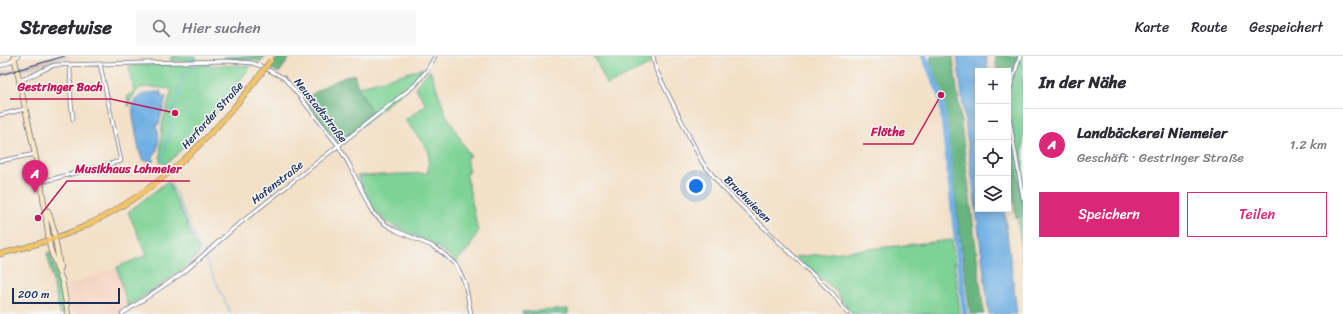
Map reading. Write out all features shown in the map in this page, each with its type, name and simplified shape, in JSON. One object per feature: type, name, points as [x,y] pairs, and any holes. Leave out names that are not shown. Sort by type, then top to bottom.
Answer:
[{"type":"main road","name":"Herforder Straße","points":[[0,254],[49,240],[84,227],[119,208],[164,177],[216,129],[238,104],[273,56]]},
{"type":"main road","points":[[14,58],[41,182],[50,248],[62,281]]},
{"type":"main road","points":[[43,194],[53,226],[68,314]]},
{"type":"street","points":[[0,66],[18,56]]},
{"type":"street","name":"Hafenstraße","points":[[122,314],[184,272],[234,228],[415,85],[428,69],[435,56]]},
{"type":"street","name":"Bruchwiesen","points":[[653,56],[656,70],[702,162],[723,188],[833,294],[848,314]]},
{"type":"street","points":[[1011,86],[1020,56]]},
{"type":"street","name":"Neustadtstraße","points":[[19,80],[26,79],[48,67],[55,65],[228,62],[252,63],[261,66],[284,78],[302,98],[338,145],[350,164],[372,212],[384,224],[432,246],[443,253],[456,265],[465,283],[471,314]]},
{"type":"street","points":[[41,182],[121,160],[100,64]]},
{"type":"street","points":[[70,65],[73,119]]},
{"type":"street","points":[[0,115],[25,109]]},
{"type":"street","points":[[1011,128],[1023,198]]},
{"type":"street","points":[[0,161],[35,154]]},
{"type":"shaded area","points":[[55,56],[72,56],[21,71],[19,66]]},
{"type":"shaded area","points":[[13,69],[14,73],[0,78],[0,72]]},
{"type":"shaded area","points":[[117,267],[128,307],[120,314],[71,314],[66,286]]},
{"type":"green space","points":[[171,56],[196,56],[196,61],[171,61]]},
{"type":"green space","points":[[265,56],[261,62],[253,60],[224,60],[224,57]]},
{"type":"green space","points":[[278,56],[291,56],[279,73],[270,68]]},
{"type":"green space","points":[[594,56],[650,56],[651,64],[607,85]]},
{"type":"green space","points":[[931,56],[953,56],[984,314],[970,314],[942,94],[930,65]]},
{"type":"green space","points":[[995,56],[1017,56],[1011,79],[1011,68],[997,68]]},
{"type":"green space","points":[[997,56],[1023,56],[1023,262],[1011,166],[1011,68],[1006,68]]},
{"type":"green space","points":[[171,64],[251,66],[217,112],[173,158],[165,164],[160,162],[162,125],[172,89],[149,87],[139,88],[131,99],[129,107],[127,96],[134,92],[129,66]]},
{"type":"green space","points":[[424,68],[413,83],[371,118],[358,87]]},
{"type":"green space","points":[[430,70],[446,114],[470,156],[466,158],[469,172],[466,172],[478,231],[470,247],[456,262],[445,252],[432,244],[386,222],[374,210],[357,176],[428,173],[429,151],[405,120],[426,105],[415,87]]},
{"type":"green space","points":[[354,74],[358,87],[371,111],[371,118],[339,144],[308,104],[306,99],[328,84]]},
{"type":"green space","points":[[1011,138],[1023,206],[1023,216],[1016,218],[1011,180]]},
{"type":"green space","points":[[168,181],[200,253],[183,269],[128,307],[117,267],[147,255],[128,212]]},
{"type":"green space","points":[[952,240],[960,314],[852,314],[834,289],[795,257]]},
{"type":"green space","points":[[50,252],[66,314],[60,314],[47,253]]},
{"type":"green space","points":[[568,309],[568,314],[522,314],[522,312]]},
{"type":"water","points":[[957,56],[986,56],[988,68],[975,68],[975,201]]},
{"type":"water","points":[[161,92],[161,96],[166,97],[159,124],[157,124],[156,127],[159,137],[153,162],[143,160],[140,154],[134,124],[133,109],[137,98],[150,93]]},
{"type":"water","points":[[976,212],[1004,212],[1017,314],[989,314]]},
{"type":"waterway","points":[[924,56],[941,95],[965,314]]},
{"type":"waterway","points":[[167,167],[163,158],[166,151],[165,142],[169,140],[166,135],[169,134],[168,131],[171,131],[173,127],[169,122],[175,113],[172,109],[175,109],[178,106],[177,104],[174,104],[181,93],[178,92],[178,90],[183,86],[179,82],[184,79],[181,75],[192,69],[194,65]]},
{"type":"waterway","points":[[170,180],[202,252]]},
{"type":"waterway","points":[[205,258],[231,314]]},
{"type":"railway","points":[[0,75],[65,56]]},
{"type":"place","name":"Flöthe","points":[[941,95]]},
{"type":"place","name":"Gestringer Bach","points":[[175,113]]},
{"type":"place","name":"Landbäckerei Niemeier","points":[[35,193]]},
{"type":"place","name":"Musikhaus Lohmeier","points":[[38,218]]}]
